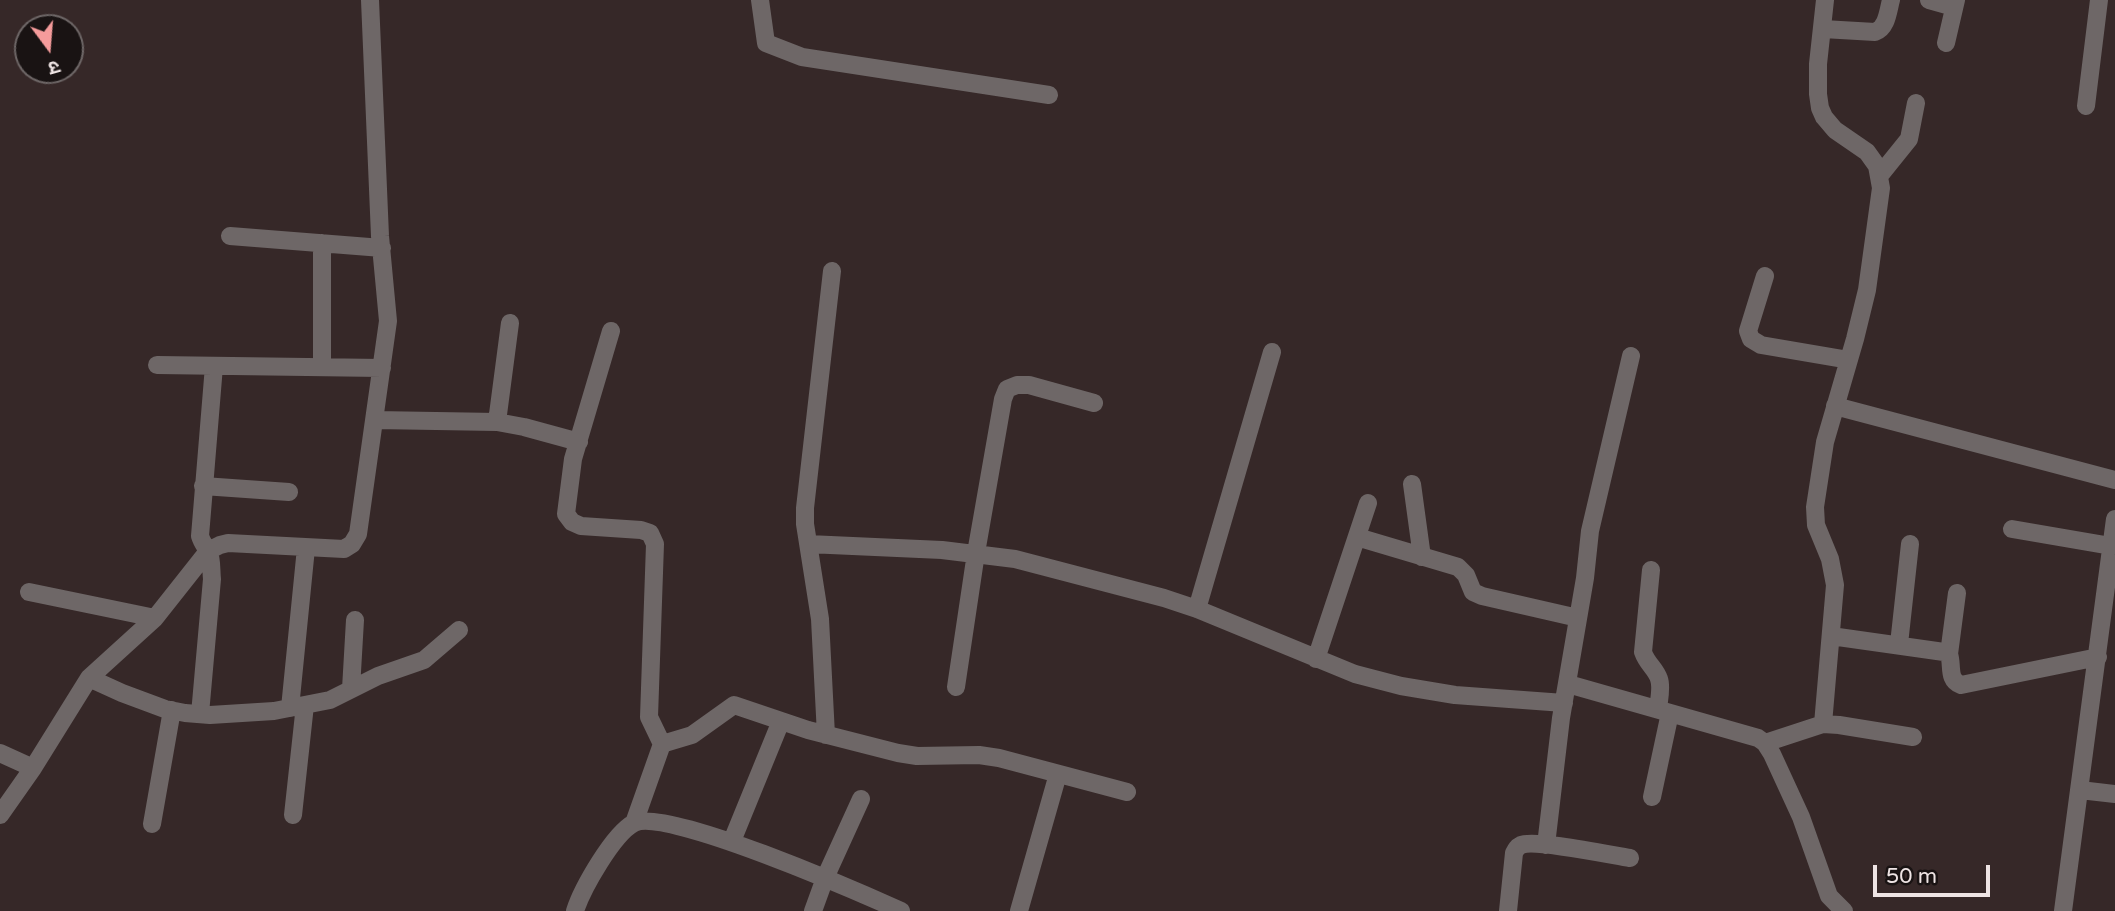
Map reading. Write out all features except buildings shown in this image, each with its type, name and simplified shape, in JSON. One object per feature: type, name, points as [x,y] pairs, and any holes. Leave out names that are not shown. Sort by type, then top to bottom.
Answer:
[{"type":"street","points":[[0,815],[89,678],[155,618],[208,551],[228,543],[344,549],[352,544],[358,534],[388,321],[370,0]]},
{"type":"street","points":[[760,0],[766,43],[802,57],[1049,95]]},
{"type":"street","points":[[1823,724],[1835,585],[1830,559],[1816,525],[1815,508],[1825,442],[1867,290],[1880,207],[1880,175],[1877,166],[1867,152],[1835,130],[1820,108],[1818,64],[1825,0]]},
{"type":"street","points":[[1823,29],[1880,30],[1891,0]]},
{"type":"street","points":[[1929,0],[1955,4],[1946,43]]},
{"type":"street","points":[[2086,106],[2098,0]]},
{"type":"street","points":[[1880,175],[1909,139],[1916,103]]},
{"type":"street","points":[[230,236],[382,248]]},
{"type":"street","points":[[322,243],[322,368]]},
{"type":"street","points":[[826,735],[820,620],[805,509],[832,271]]},
{"type":"street","points":[[1765,276],[1748,331],[1751,339],[1761,345],[1849,360]]},
{"type":"street","points":[[497,422],[510,323]]},
{"type":"street","points":[[611,331],[573,459],[566,514],[572,522],[581,526],[650,533],[655,544],[649,717],[662,744],[634,823]]},
{"type":"street","points":[[1197,609],[1272,352]]},
{"type":"street","points":[[1546,845],[1590,531],[1631,356]]},
{"type":"street","points":[[157,366],[382,368]]},
{"type":"street","points":[[200,714],[212,579],[208,551],[200,536],[214,366]]},
{"type":"street","points":[[956,687],[976,553],[1007,389],[1017,385],[1029,385],[1094,403]]},
{"type":"street","points":[[1835,406],[2115,480]]},
{"type":"street","points":[[375,419],[497,422],[579,442]]},
{"type":"street","points":[[1412,484],[1422,557]]},
{"type":"street","points":[[204,486],[289,492]]},
{"type":"street","points":[[1316,659],[1368,503]]},
{"type":"street","points":[[2063,911],[2115,519]]},
{"type":"street","points":[[2012,528],[2111,546]]},
{"type":"street","points":[[1357,537],[1462,570],[1473,592],[1482,596],[1578,618]]},
{"type":"street","points":[[808,544],[976,553],[1015,559],[1125,587],[1197,609],[1355,674],[1401,685],[1480,698],[1564,703]]},
{"type":"street","points":[[1899,644],[1910,544]]},
{"type":"street","points":[[293,815],[306,548]]},
{"type":"street","points":[[1650,570],[1643,652],[1646,662],[1658,676],[1664,711],[1652,797]]},
{"type":"street","points":[[29,592],[155,618]]},
{"type":"street","points":[[1957,593],[1949,654],[1951,677],[1955,683],[1961,685],[2098,657]]},
{"type":"street","points":[[351,689],[355,620]]},
{"type":"street","points":[[89,678],[122,693],[172,710],[200,714],[261,712],[330,700],[377,676],[424,660],[459,630]]},
{"type":"street","points":[[1831,636],[1899,644],[1949,654]]},
{"type":"street","points":[[1568,684],[1758,738],[1765,743],[1801,817],[1826,904],[1844,911]]},
{"type":"street","points":[[662,744],[692,735],[734,705],[826,735],[916,757],[979,755],[999,758],[1127,792]]},
{"type":"street","points":[[152,824],[172,710]]},
{"type":"street","points":[[732,841],[781,721]]},
{"type":"street","points":[[1765,743],[1823,724],[1913,737]]},
{"type":"street","points":[[0,753],[33,768]]},
{"type":"street","points":[[1019,911],[1058,774]]},
{"type":"street","points":[[2080,790],[2115,794]]},
{"type":"street","points":[[813,911],[861,799]]},
{"type":"street","points":[[575,911],[580,895],[620,834],[634,823],[645,820],[732,841],[901,911]]},
{"type":"street","points":[[1508,911],[1514,853],[1523,844],[1630,858]]}]
